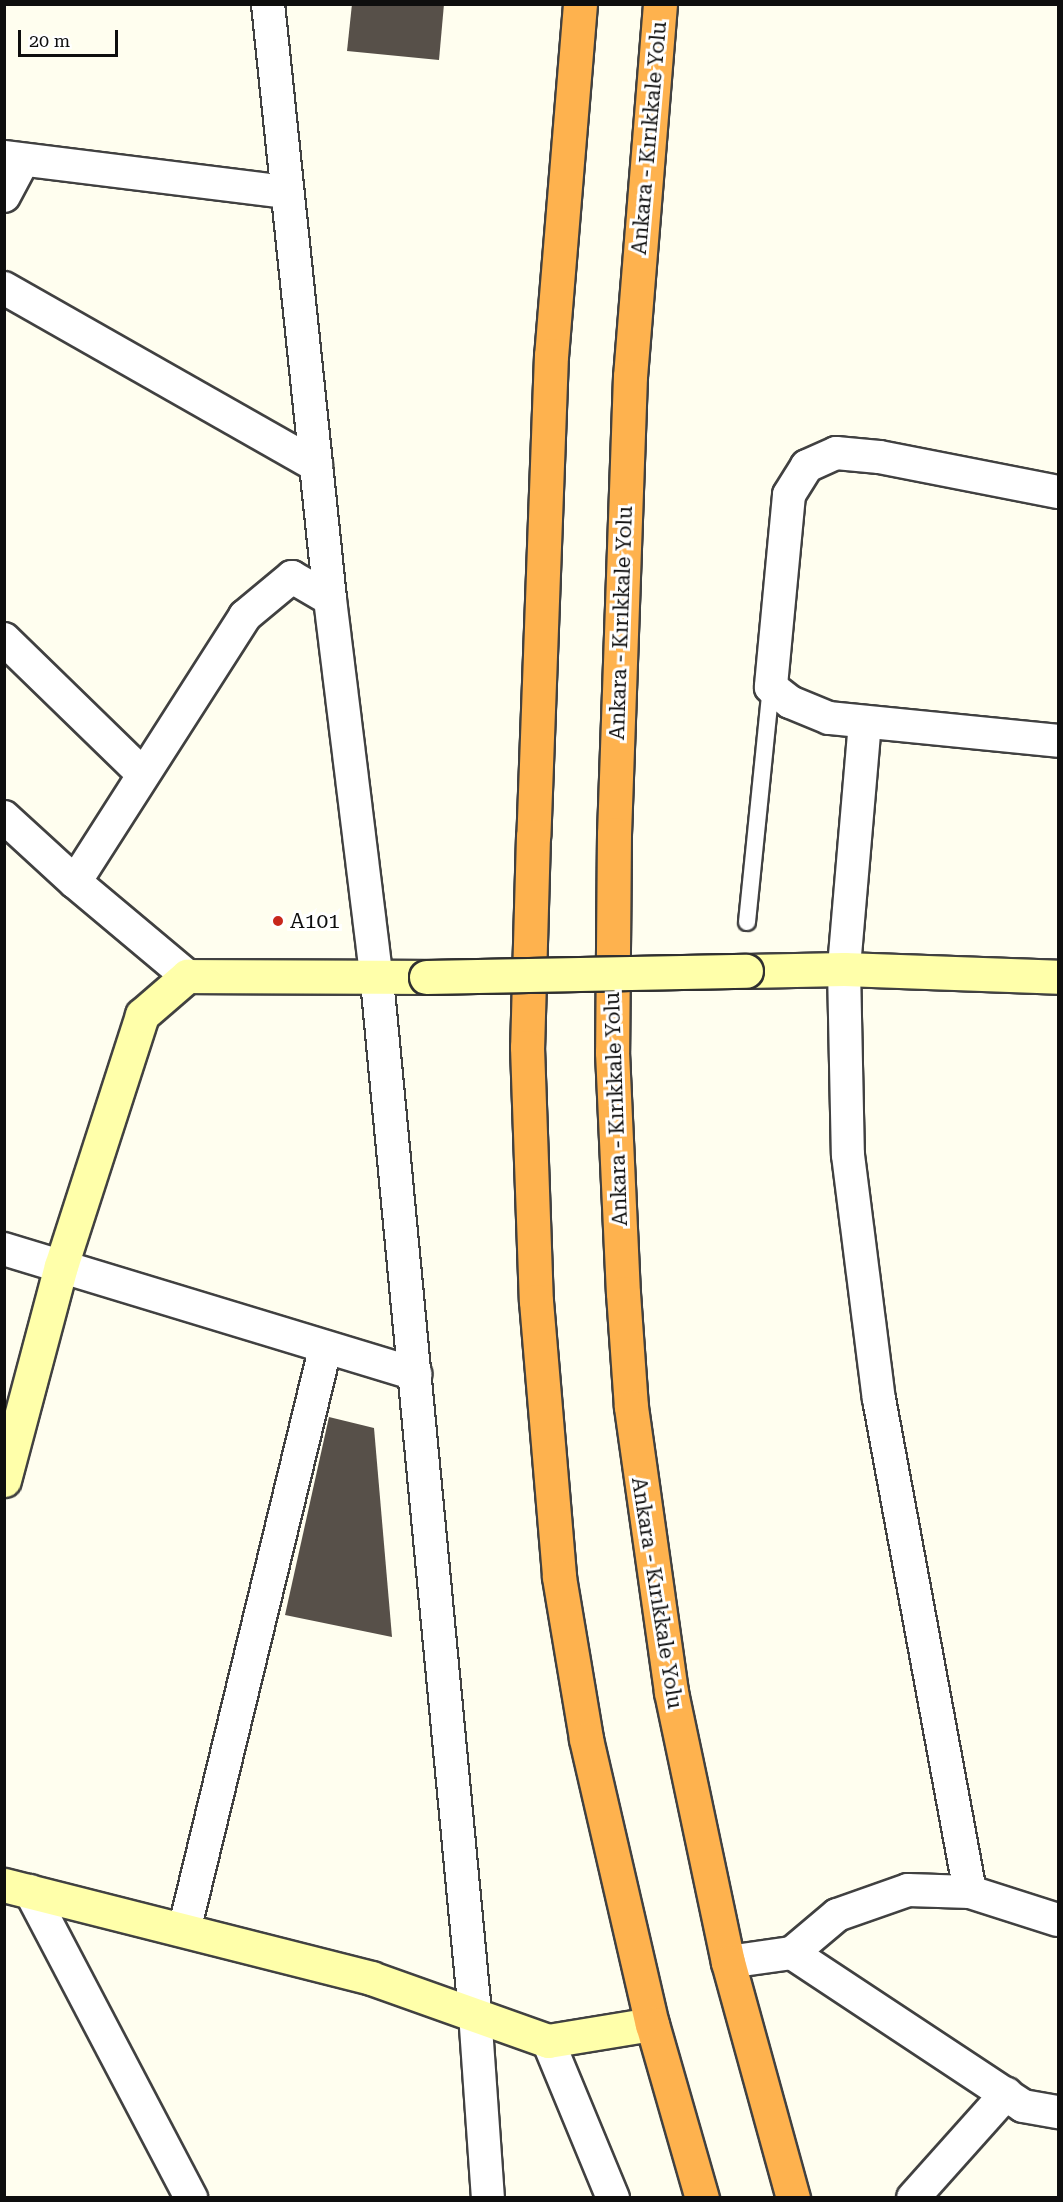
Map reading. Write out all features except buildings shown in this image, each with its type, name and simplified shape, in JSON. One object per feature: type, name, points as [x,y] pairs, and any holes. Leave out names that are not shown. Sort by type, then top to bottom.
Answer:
[{"type":"highway","points":[[580,4],[551,355],[535,801],[528,1047],[536,1289],[561,1589],[586,1739],[652,2024],[702,2198]]},
{"type":"highway","name":"Ankara - Kırıkkale Yolu","points":[[660,4],[630,376],[614,834],[612,1052],[631,1407],[653,1586],[671,1692],[728,1962],[793,2198]]},
{"type":"street","points":[[268,4],[330,598],[377,980],[475,2013],[488,2198]]},
{"type":"street","points":[[4,196],[14,159],[287,192]]},
{"type":"street","points":[[4,288],[316,465]]},
{"type":"street","points":[[1059,492],[879,457],[836,453],[807,466],[789,495],[771,687],[790,702],[829,718],[1059,741]]},
{"type":"street","points":[[75,882],[142,773],[245,616],[292,578],[330,598]]},
{"type":"street","points":[[4,639],[142,773]]},
{"type":"street","points":[[865,722],[844,969],[849,1155],[879,1399],[970,1892]]},
{"type":"street","points":[[4,817],[75,882],[187,976],[377,980],[426,977],[844,969],[1059,977]]},
{"type":"street","points":[[4,1480],[61,1266],[142,1015],[187,976]]},
{"type":"street","points":[[4,1249],[325,1349],[414,1374]]},
{"type":"street","points":[[184,1930],[325,1349]]},
{"type":"street","points":[[17,1888],[370,1978],[475,2013],[548,2041],[652,2024]]},
{"type":"street","points":[[17,1888],[191,2198]]},
{"type":"street","points":[[728,1962],[792,1953],[837,1915],[867,1901],[908,1890],[970,1892],[1059,1920]]},
{"type":"street","points":[[792,1953],[893,2024],[1023,2106],[1059,2112]]},
{"type":"street","points":[[548,2041],[613,2198]]},
{"type":"street","points":[[913,2198],[1006,2094]]},
{"type":"lane","points":[[747,922],[771,687]]},
{"type":"place","name":"A101","points":[[278,921]]}]
